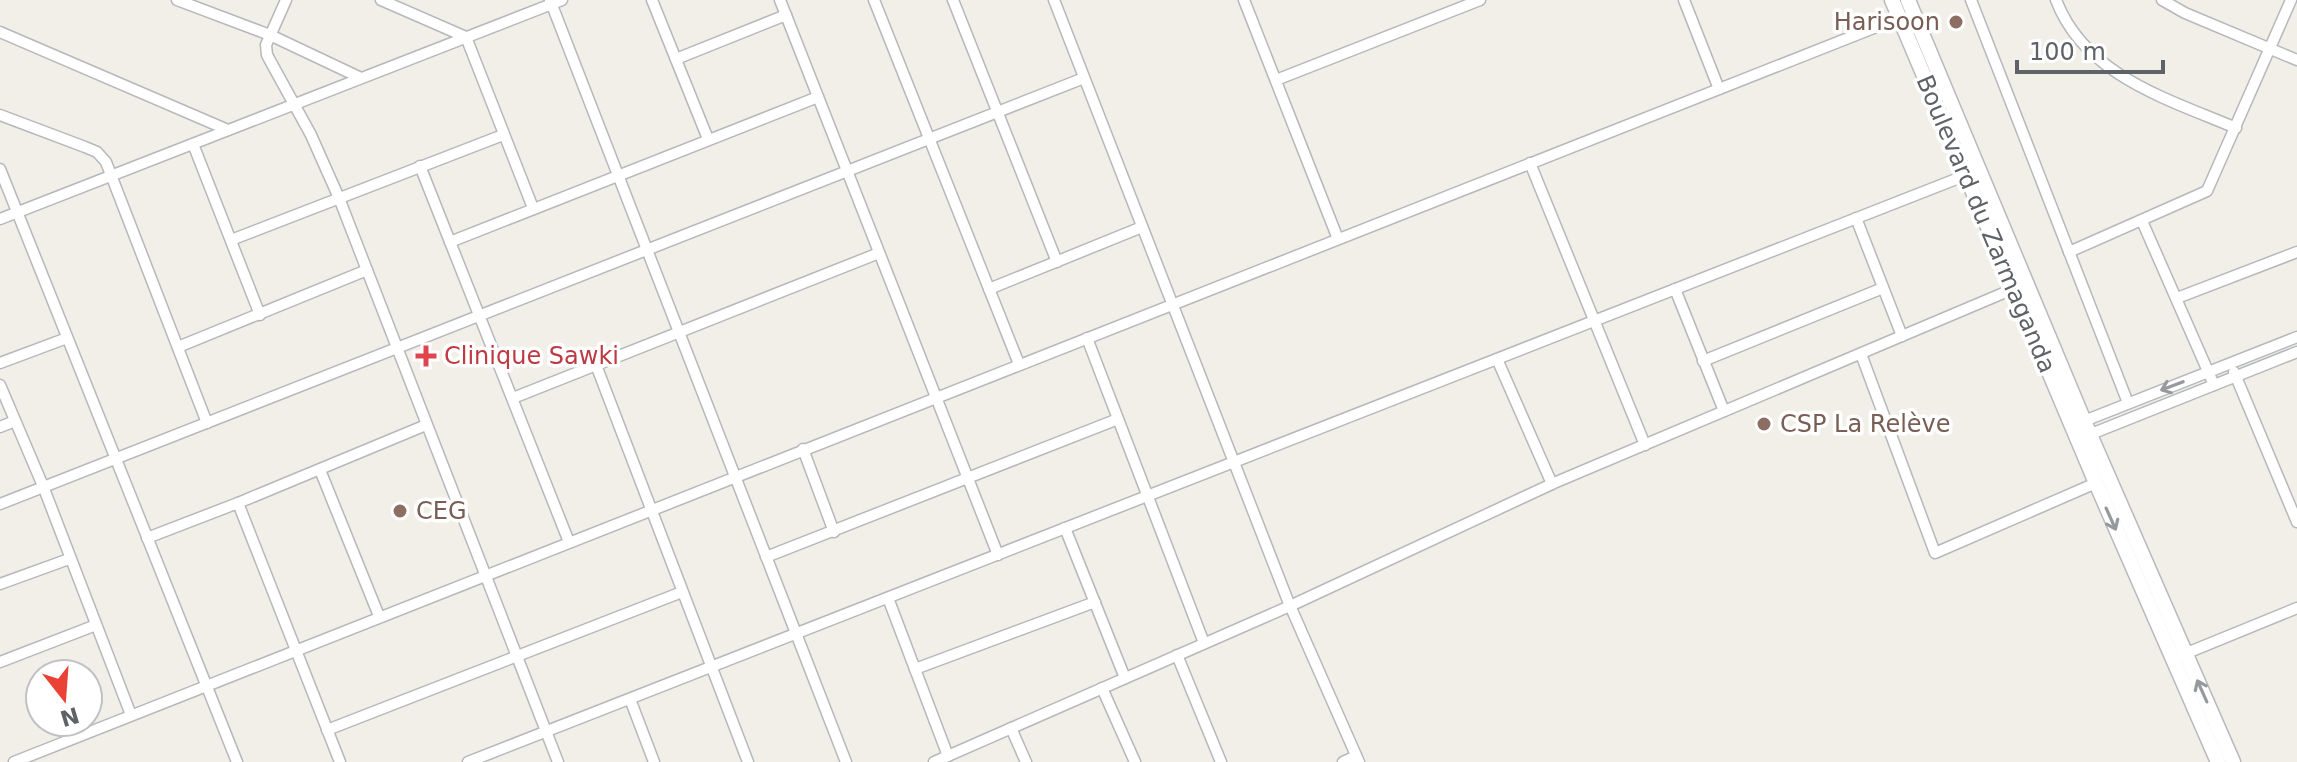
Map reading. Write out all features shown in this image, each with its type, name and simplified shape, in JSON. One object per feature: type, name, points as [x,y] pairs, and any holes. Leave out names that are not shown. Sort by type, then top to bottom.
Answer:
[{"type":"main road","name":"Boulevard du Zarmaganda","points":[[1892,0],[2013,289],[2081,434]]},
{"type":"main road","name":"Boulevard du Zarmaganda","points":[[1908,0],[2081,434]]},
{"type":"main road","points":[[2081,434],[2096,483],[2233,762]]},
{"type":"main road","points":[[2081,434],[2179,656],[2218,762]]},
{"type":"street","points":[[177,0],[270,35],[361,78]]},
{"type":"street","points":[[286,0],[266,45],[267,55],[311,135],[339,198],[558,762]]},
{"type":"street","points":[[381,0],[466,37],[533,208]]},
{"type":"street","points":[[652,0],[708,139]]},
{"type":"street","points":[[780,0],[998,555]]},
{"type":"street","points":[[874,0],[1019,364]]},
{"type":"street","points":[[953,0],[1057,262]]},
{"type":"street","points":[[1054,0],[1290,606],[1358,759],[1343,762]]},
{"type":"street","points":[[1244,0],[1338,239]]},
{"type":"street","points":[[1276,80],[1480,0]]},
{"type":"street","points":[[1684,0],[1719,89]]},
{"type":"street","points":[[1971,0],[2128,403]]},
{"type":"street","points":[[2056,0],[2076,37],[2110,69],[2138,87],[2236,128]]},
{"type":"street","points":[[2162,0],[2297,60]]},
{"type":"street","points":[[2069,252],[2203,195],[2210,187],[2291,0]]},
{"type":"street","points":[[0,219],[555,1],[647,251],[846,762]]},
{"type":"street","points":[[676,59],[786,15]]},
{"type":"street","points":[[14,762],[1899,18]]},
{"type":"street","points":[[0,32],[228,130]]},
{"type":"street","points":[[0,504],[1084,78]]},
{"type":"street","points":[[450,242],[818,97]]},
{"type":"street","points":[[0,115],[97,152],[106,162],[207,423]]},
{"type":"street","points":[[231,240],[503,135]]},
{"type":"street","points":[[193,144],[260,315]]},
{"type":"street","points":[[1530,163],[1645,445]]},
{"type":"street","points":[[420,166],[569,542]]},
{"type":"street","points":[[0,169],[237,762]]},
{"type":"street","points":[[468,762],[1964,176]]},
{"type":"street","points":[[1856,218],[1902,336]]},
{"type":"street","points":[[2142,221],[2214,385]]},
{"type":"street","points":[[989,289],[1142,227]]},
{"type":"street","points":[[2177,298],[2297,252]]},
{"type":"street","points":[[513,398],[879,253]]},
{"type":"street","points":[[178,347],[367,270]]},
{"type":"street","points":[[1703,361],[1883,288]]},
{"type":"street","points":[[1675,289],[1724,411]]},
{"type":"street","points":[[934,762],[1290,606],[1552,484],[2013,289]]},
{"type":"street","points":[[2081,434],[2128,403],[2297,337]]},
{"type":"street","points":[[0,363],[67,338]]},
{"type":"street","points":[[1087,338],[1204,643]]},
{"type":"street","points":[[2081,434],[2297,352]]},
{"type":"street","points":[[1861,354],[1935,553],[2096,483]]},
{"type":"street","points":[[1497,359],[1552,484]]},
{"type":"street","points":[[2231,363],[2297,522]]},
{"type":"street","points":[[596,365],[748,762]]},
{"type":"street","points":[[0,385],[43,486],[131,715]]},
{"type":"street","points":[[766,557],[1118,419]]},
{"type":"street","points":[[0,427],[15,421]]},
{"type":"street","points":[[147,538],[426,425]]},
{"type":"street","points":[[803,449],[834,532]]},
{"type":"street","points":[[320,470],[379,616]]},
{"type":"street","points":[[238,503],[340,762]]},
{"type":"street","points":[[1065,528],[1125,678]]},
{"type":"street","points":[[0,584],[69,559]]},
{"type":"street","points":[[327,730],[682,592]]},
{"type":"street","points":[[888,598],[948,756]]},
{"type":"street","points":[[915,669],[1095,602]]},
{"type":"street","points":[[2179,656],[2297,608]]},
{"type":"street","points":[[0,662],[96,625]]},
{"type":"street","points":[[1177,655],[1221,762]]},
{"type":"street","points":[[1102,688],[1135,762]]},
{"type":"street","points":[[630,699],[654,762]]},
{"type":"street","points":[[1011,728],[1026,762]]},
{"type":"street","points":[[46,749],[51,762]]},
{"type":"place","name":"Harisoon","points":[[1956,22]]},
{"type":"place","name":"Clinique Sawki","points":[[426,356]]},
{"type":"place","name":"CSP La Relève","points":[[1764,424]]},
{"type":"place","name":"CEG","points":[[400,511]]}]
